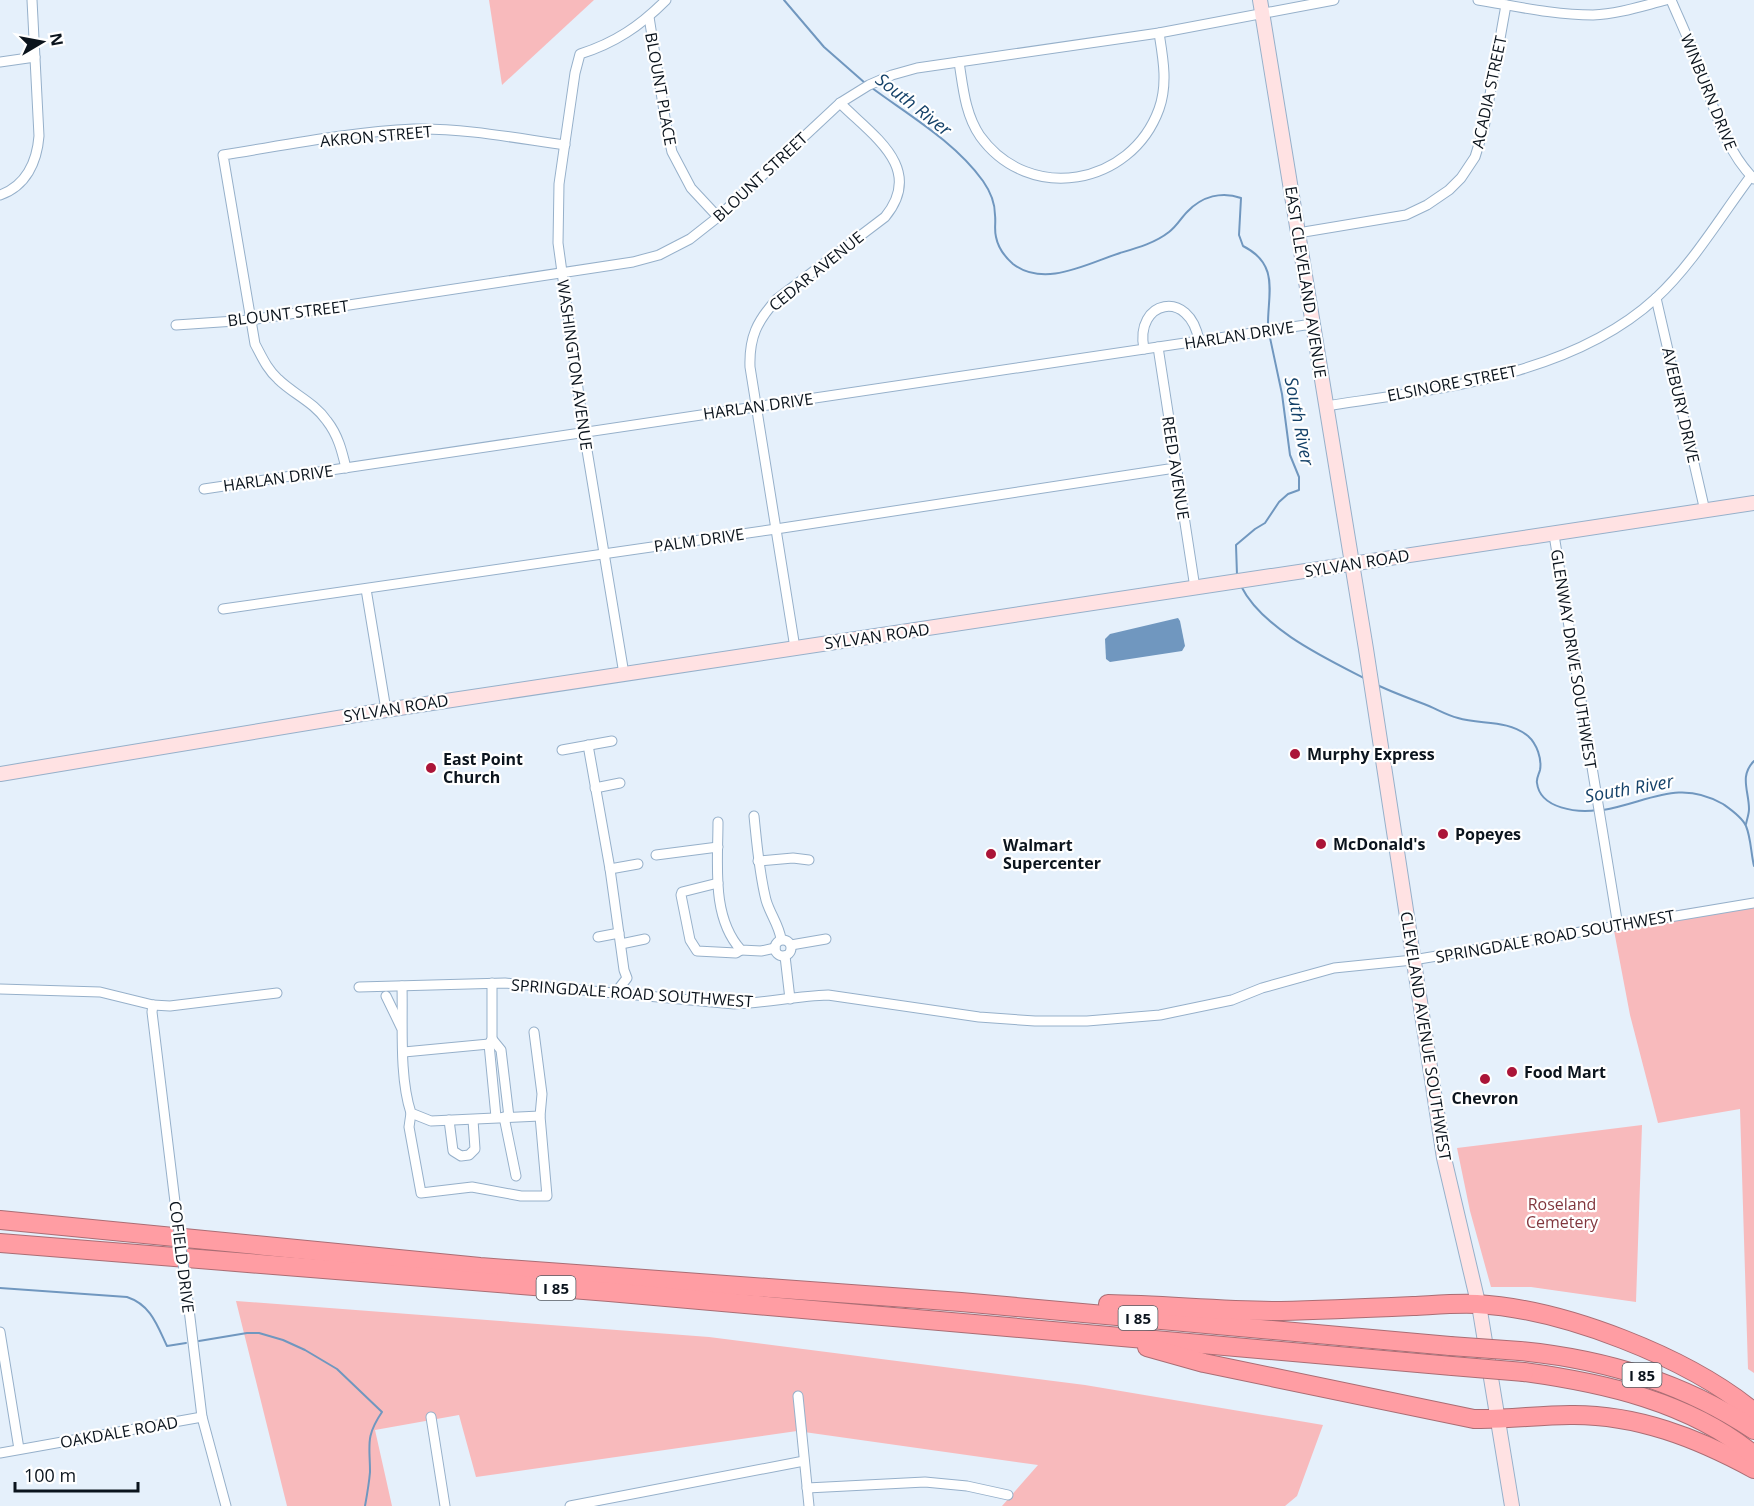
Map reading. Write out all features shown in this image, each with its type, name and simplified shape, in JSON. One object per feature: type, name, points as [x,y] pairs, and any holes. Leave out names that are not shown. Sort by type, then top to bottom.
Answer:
[{"type":"highway","name":"I 85","points":[[0,1220],[480,1267],[961,1302],[1553,1354],[1642,1375],[1707,1402],[1754,1430]]},
{"type":"highway","name":"I 85","points":[[0,1243],[609,1292],[1524,1372],[1604,1385],[1651,1400],[1674,1409],[1722,1434],[1754,1455]]},
{"type":"highway","points":[[961,1302],[1143,1305],[1282,1311],[1478,1304],[1523,1310],[1582,1325],[1635,1344],[1691,1371],[1754,1412]]},
{"type":"highway","points":[[1111,1336],[1227,1368],[1474,1419],[1498,1420],[1569,1414],[1613,1417],[1703,1442],[1754,1468]]},
{"type":"main road","name":"EAST CLEVELAND AVENUE","points":[[1261,7],[1351,564]]},
{"type":"main road","name":"SYLVAN ROAD","points":[[0,774],[386,710],[1754,504]]},
{"type":"main road","name":"CLEVELAND AVENUE SOUTHWEST","points":[[1351,564],[1444,1158],[1478,1304],[1512,1506]]},
{"type":"street","points":[[0,195],[17,186],[27,176],[38,152],[32,0]]},
{"type":"street","points":[[649,17],[666,0]]},
{"type":"street","name":"BLOUNT STREET","points":[[176,325],[250,320],[562,274],[633,262],[658,255],[690,239],[718,217],[840,103],[865,87],[892,75],[917,68],[1159,33],[1261,7],[1334,0]]},
{"type":"street","points":[[1478,0],[1559,13],[1593,15],[1624,11],[1666,0]]},
{"type":"street","name":"WINBURN DRIVE","points":[[1671,0],[1724,134],[1736,156],[1752,177]]},
{"type":"street","name":"ACADIA STREET","points":[[1298,233],[1406,215],[1427,205],[1449,190],[1461,178],[1475,157],[1484,129],[1506,4]]},
{"type":"street","name":"WASHINGTON AVENUE","points":[[624,674],[584,432],[562,274],[557,212],[564,145],[580,54],[616,40],[649,17]]},
{"type":"street","name":"BLOUNT PLACE","points":[[649,17],[672,152],[691,188],[718,217]]},
{"type":"street","points":[[959,62],[969,115],[979,134],[992,150],[1010,164],[1031,174],[1054,178],[1076,177],[1099,172],[1119,162],[1137,147],[1151,128],[1160,107],[1164,85],[1164,66],[1159,33]]},
{"type":"street","points":[[0,62],[35,57]]},
{"type":"street","name":"CEDAR AVENUE","points":[[795,648],[749,353],[753,334],[762,315],[777,299],[885,217],[894,206],[899,194],[899,173],[892,155],[840,103]]},
{"type":"street","name":"AKRON STREET","points":[[250,320],[223,155],[416,129],[467,131],[564,145]]},
{"type":"street","name":"ELSINORE STREET","points":[[1326,406],[1467,384],[1526,368],[1566,353],[1603,335],[1634,316],[1656,298],[1682,270],[1752,177]]},
{"type":"street","name":"AVEBURY DRIVE","points":[[1656,298],[1706,511]]},
{"type":"street","points":[[1144,349],[1142,334],[1145,321],[1154,312],[1168,307],[1179,308],[1191,316],[1199,341]]},
{"type":"street","points":[[250,320],[255,344],[265,363],[279,380],[312,404],[327,420],[340,442],[346,468]]},
{"type":"street","name":"HARLAN DRIVE","points":[[204,489],[1312,324]]},
{"type":"street","name":"REED AVENUE","points":[[1158,347],[1195,588]]},
{"type":"street","name":"PALM DRIVE","points":[[223,609],[776,529],[1175,468]]},
{"type":"street","name":"GLENWAY DRIVE SOUTHWEST","points":[[1554,535],[1618,926]]},
{"type":"street","points":[[366,589],[386,710]]},
{"type":"street","points":[[562,750],[612,741]]},
{"type":"street","points":[[588,745],[621,944],[624,970],[618,975],[620,990]]},
{"type":"street","points":[[595,788],[620,783]]},
{"type":"street","points":[[754,816],[758,861],[768,904],[780,929],[781,939]]},
{"type":"street","points":[[718,822],[718,884],[724,919],[731,939],[741,950]]},
{"type":"street","points":[[656,855],[718,846]]},
{"type":"street","points":[[758,861],[793,858],[810,860]]},
{"type":"street","points":[[610,869],[638,864]]},
{"type":"street","points":[[718,884],[682,892],[681,895],[690,940],[697,951],[736,953],[741,950],[761,951],[775,948]]},
{"type":"street","name":"SPRINGDALE ROAD SOUTHWEST","points":[[359,987],[492,983],[542,985],[620,990],[734,1004],[828,995],[979,1017],[1035,1021],[1087,1021],[1160,1015],[1232,1000],[1262,988],[1334,968],[1413,960],[1754,903]]},
{"type":"street","points":[[598,937],[619,933]]},
{"type":"street","points":[[621,944],[645,939]]},
{"type":"street","points":[[781,939],[786,939],[791,945],[790,953],[785,956],[779,955],[775,948],[776,943],[781,939]]},
{"type":"street","points":[[791,945],[826,939]]},
{"type":"street","points":[[785,956],[790,999]]},
{"type":"street","points":[[490,1042],[492,983]]},
{"type":"street","points":[[402,986],[402,1029],[411,1113],[410,1127],[421,1193],[472,1187],[521,1196],[544,1197],[548,1192],[540,1116],[542,1094],[534,1032]]},
{"type":"street","points":[[0,989],[100,992],[153,1005],[170,1006],[277,993]]},
{"type":"street","points":[[386,996],[402,1029]]},
{"type":"street","name":"COFIELD DRIVE","points":[[153,1005],[202,1417],[226,1506]]},
{"type":"street","points":[[404,1052],[490,1042],[501,1050],[503,1117],[516,1176]]},
{"type":"street","points":[[411,1113],[431,1121],[540,1116]]},
{"type":"street","points":[[449,1120],[453,1151],[461,1156],[469,1155],[476,1149],[473,1120]]},
{"type":"street","points":[[0,1332],[19,1449]]},
{"type":"street","points":[[798,1396],[809,1506]]},
{"type":"street","name":"OAKDALE ROAD","points":[[0,1453],[202,1417]]},
{"type":"street","points":[[431,1417],[445,1506]]},
{"type":"street","points":[[570,1506],[804,1461]]},
{"type":"street","points":[[807,1488],[925,1482],[967,1486],[1008,1495]]},
{"type":"green space","points":[[489,0],[594,0],[502,85]]},
{"type":"green space","points":[[1754,899],[1754,1373],[1748,1369],[1740,1109],[1658,1123],[1630,1015],[1612,920]]},
{"type":"green space","name":"Roseland Cemetery","points":[[1642,1125],[1636,1302],[1531,1287],[1491,1287],[1470,1211],[1457,1148]]},
{"type":"green space","points":[[236,1301],[709,1337],[1085,1385],[1323,1425],[1297,1496],[1285,1506],[1002,1506],[1038,1465],[797,1431],[476,1477],[459,1415],[375,1430],[392,1506],[287,1506]]},
{"type":"water","points":[[1178,618],[1185,646],[1182,651],[1110,662],[1106,659],[1105,639],[1110,634]]},
{"type":"waterway","name":"South River","points":[[784,0],[824,47],[865,83]]},
{"type":"waterway","name":"South River","points":[[872,88],[931,130],[972,167],[992,197],[995,211],[995,234],[1000,248],[1013,264],[1025,271],[1052,274],[1080,268],[1164,236],[1193,207],[1212,196],[1227,195],[1241,198],[1239,235],[1243,246],[1263,262],[1267,272],[1270,293],[1268,328]]},
{"type":"waterway","name":"South River","points":[[1237,575],[1236,545],[1265,523],[1279,502],[1288,494],[1299,490],[1299,477],[1290,455],[1282,394],[1269,333]]},
{"type":"waterway","name":"South River","points":[[1241,586],[1263,615],[1278,628],[1313,651],[1364,678]]},
{"type":"waterway","name":"South River","points":[[1377,685],[1454,717],[1502,725],[1520,731],[1531,739],[1538,752],[1540,770],[1537,783],[1545,799],[1552,804],[1571,810],[1598,810]]},
{"type":"waterway","points":[[1746,824],[1749,809],[1746,778],[1749,767],[1754,761]]},
{"type":"waterway","name":"South River","points":[[1603,810],[1677,793],[1691,793],[1707,797],[1723,804],[1744,823],[1749,836],[1754,866]]},
{"type":"waterway","points":[[0,1288],[127,1297],[148,1310],[167,1346],[186,1343]]},
{"type":"waterway","points":[[199,1341],[247,1333],[259,1333],[283,1340],[337,1369],[382,1412],[371,1435],[370,1472],[365,1506]]},
{"type":"place","name":"Murphy Express","points":[[1295,754]]},
{"type":"place","name":"East Point Church","points":[[431,768]]},
{"type":"place","name":"Popeyes","points":[[1443,834]]},
{"type":"place","name":"McDonald's","points":[[1321,844]]},
{"type":"place","name":"Walmart Supercenter","points":[[991,854]]},
{"type":"place","name":"Food Mart","points":[[1512,1072]]},
{"type":"place","name":"Chevron","points":[[1485,1079]]}]
